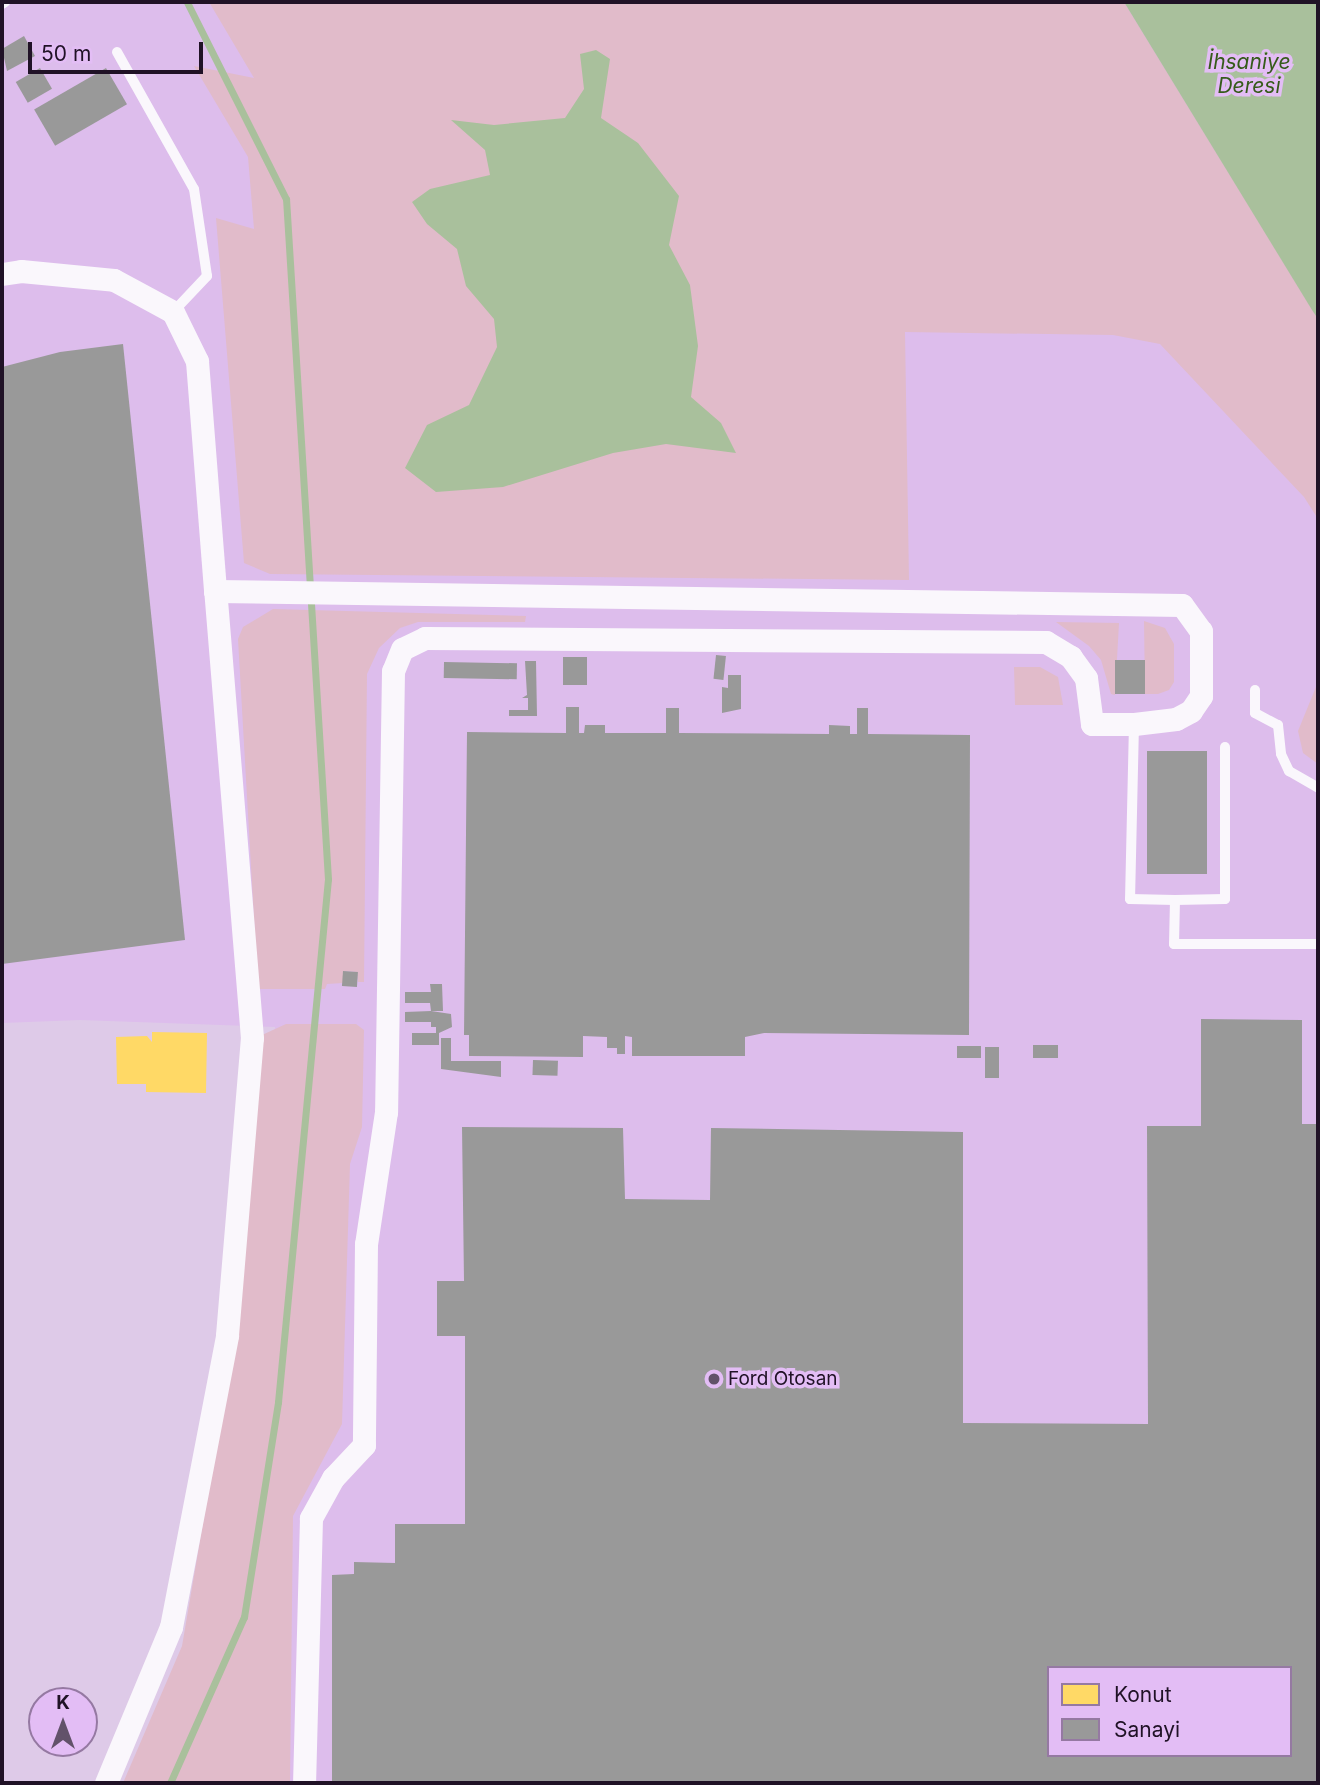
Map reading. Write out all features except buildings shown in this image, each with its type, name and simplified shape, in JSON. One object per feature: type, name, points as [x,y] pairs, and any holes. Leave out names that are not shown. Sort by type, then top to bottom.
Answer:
[{"type":"street","points":[[2,274],[21,271],[114,280],[173,312],[197,361],[252,1038],[227,1335],[171,1627],[106,1783]]},
{"type":"street","points":[[215,591],[1182,605],[1201,631],[1201,696],[1191,711],[1176,719],[1135,724],[1092,724],[1086,678],[1071,657],[1046,642],[425,638],[401,649],[393,671],[386,1112],[366,1244],[363,1445],[333,1478],[311,1518],[304,1783]]},
{"type":"lane","points":[[117,52],[194,189],[207,276],[173,312]]},
{"type":"lane","points":[[1255,690],[1255,713],[1278,725],[1281,754],[1289,771],[1318,788]]},
{"type":"lane","points":[[1135,724],[1130,899],[1226,899],[1225,747]]},
{"type":"lane","points":[[1175,900],[1174,944],[1318,944]]},
{"type":"shaded area","name":"Ford Otosan","points":[[2,2],[1318,2],[1318,1783],[131,1783],[190,1650],[263,1160],[275,1027],[80,1020],[2,1023]]},
{"type":"shaded area","points":[[209,2],[1124,2],[1318,319],[1318,519],[1304,497],[1160,344],[1113,335],[905,332],[909,580],[270,574],[244,563],[216,218],[254,229],[248,157],[194,66],[254,78]]},
{"type":"shaded area","points":[[273,609],[526,616],[525,622],[418,622],[400,628],[379,648],[367,674],[364,982],[358,982],[357,972],[344,971],[343,983],[327,984],[325,989],[258,989],[238,639],[243,627]]},
{"type":"shaded area","points":[[1144,621],[1165,628],[1174,644],[1174,682],[1169,690],[1158,694],[1145,694]]},
{"type":"shaded area","points":[[1056,622],[1119,623],[1115,695],[1111,694],[1101,660],[1089,646]]},
{"type":"shaded area","points":[[1014,667],[1040,667],[1058,677],[1063,705],[1015,705]]},
{"type":"shaded area","points":[[1318,682],[1318,764],[1303,753],[1298,731]]},
{"type":"shaded area","points":[[286,1024],[356,1024],[364,1030],[362,1127],[350,1164],[342,1424],[293,1516],[290,1783],[123,1783],[182,1646],[238,1318],[262,1035]]},
{"type":"water","name":"İhsaniye Deresi","points":[[1124,2],[1318,2],[1318,319],[1312,310]]},
{"type":"water","points":[[596,50],[610,59],[601,118],[638,143],[679,196],[669,245],[690,285],[698,346],[691,397],[721,423],[736,453],[666,444],[613,453],[503,487],[436,492],[405,468],[427,425],[469,405],[497,347],[494,319],[466,286],[457,249],[427,224],[412,202],[430,189],[490,175],[485,150],[451,120],[494,125],[565,118],[584,89],[580,54]]},
{"type":"waterway","points":[[170,1783],[244,1617],[278,1402],[328,879],[286,199],[187,2]]},
{"type":"place","name":"Ford Otosan","points":[[714,1379]]}]
